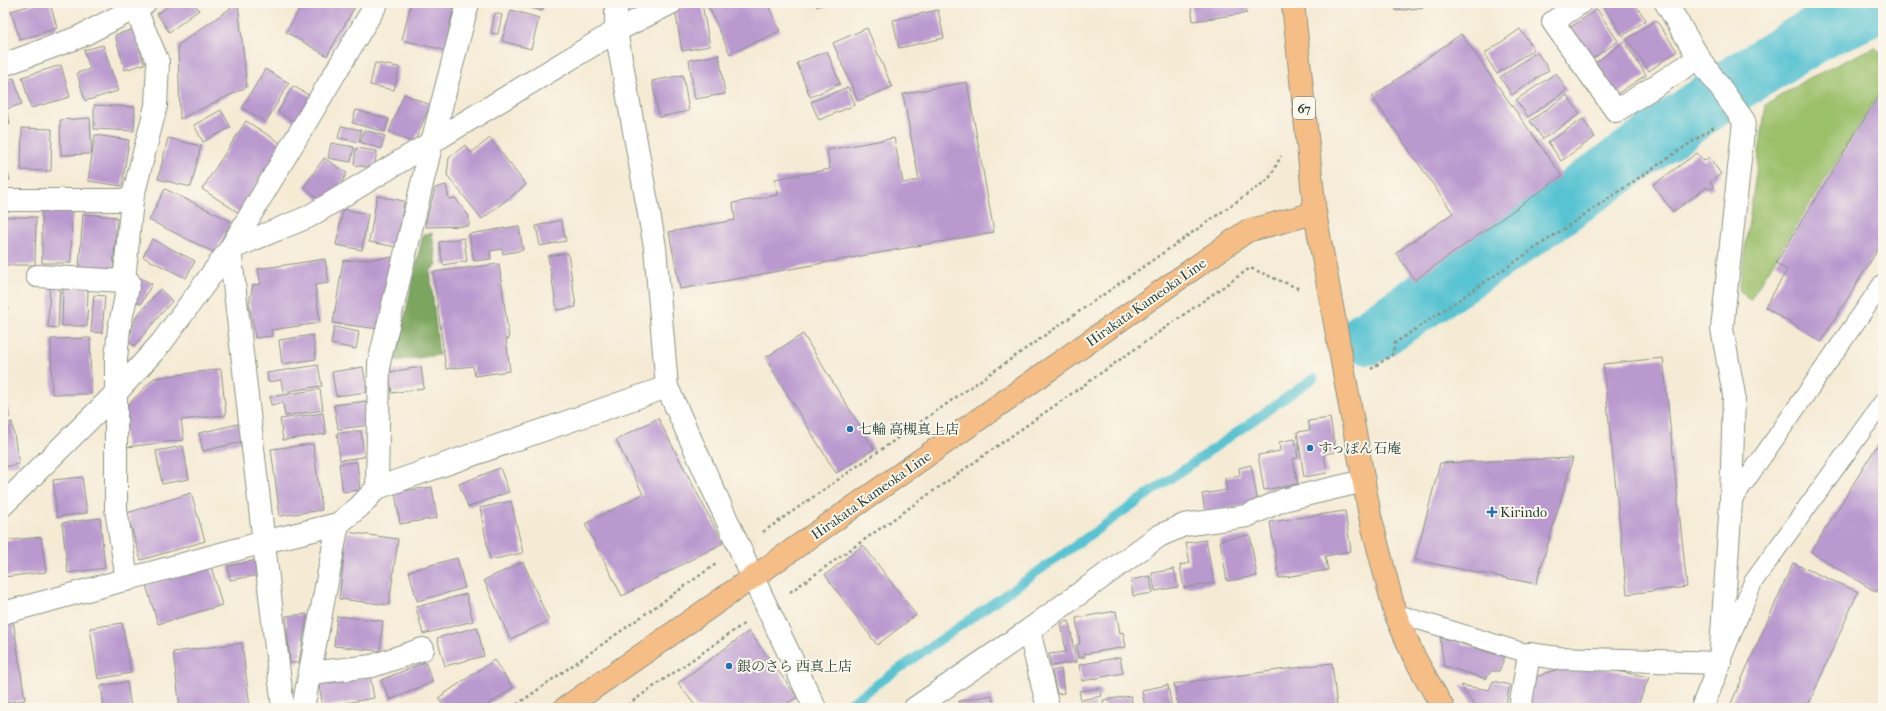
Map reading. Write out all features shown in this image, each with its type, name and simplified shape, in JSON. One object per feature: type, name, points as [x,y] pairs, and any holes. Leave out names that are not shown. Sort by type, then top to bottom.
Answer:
[{"type":"main road","name":"67","points":[[1293,3],[1315,213]]},
{"type":"main road","points":[[1315,213],[1378,554],[1395,613],[1413,655],[1443,708]]},
{"type":"main road","name":"Hirakata Kameoka Line","points":[[564,708],[753,578],[1247,231],[1315,213]]},
{"type":"street","points":[[3,505],[117,392],[162,342],[230,249],[377,3]]},
{"type":"street","points":[[377,488],[379,363],[432,142],[468,3]]},
{"type":"street","points":[[616,3],[616,31],[655,246],[667,388],[753,578],[815,708]]},
{"type":"street","points":[[230,249],[308,217],[616,31],[671,3]]},
{"type":"street","points":[[1580,3],[1553,22],[1616,111],[1705,67]]},
{"type":"street","points":[[1666,3],[1705,67],[1744,121],[1722,329],[1734,395],[1730,502],[1720,662],[1702,708]]},
{"type":"street","points":[[3,65],[79,37],[138,5],[158,62],[156,106],[132,200],[124,281]]},
{"type":"street","points":[[3,200],[132,200]]},
{"type":"street","points":[[230,249],[283,708]]},
{"type":"street","points":[[37,276],[129,282],[119,329],[116,358],[116,509],[127,580]]},
{"type":"street","points":[[3,612],[127,580],[264,542],[338,524],[359,507],[377,488],[667,388]]},
{"type":"street","points":[[915,708],[1029,630],[1159,536],[1184,525],[1246,516],[1283,500],[1364,481]]},
{"type":"street","points":[[303,708],[338,524]]},
{"type":"street","points":[[1029,630],[1048,708]]},
{"type":"street","points":[[310,673],[372,666],[423,649]]},
{"type":"street","points":[[1520,708],[1528,654],[1558,658],[1720,662]]},
{"type":"lane","points":[[1730,502],[1860,319],[1883,283]]},
{"type":"lane","points":[[1720,662],[1753,582],[1883,402]]},
{"type":"lane","points":[[1395,613],[1528,654]]},
{"type":"path","points":[[1367,372],[1392,355],[1395,343],[1735,107]]},
{"type":"path","points":[[512,708],[1269,179],[1282,153]]},
{"type":"path","points":[[623,708],[768,608],[1250,268],[1302,290]]},
{"type":"green space","points":[[1875,47],[1883,55],[1883,87],[1750,300],[1739,290],[1766,105],[1805,80]]},
{"type":"green space","points":[[432,233],[437,265],[430,271],[439,355],[395,361],[423,234]]},
{"type":"building","points":[[38,3],[50,3],[57,28],[20,40],[11,11]]},
{"type":"building","points":[[172,3],[194,3],[199,10],[169,32],[157,14]]},
{"type":"building","points":[[238,3],[247,87],[180,119],[178,45]]},
{"type":"building","points":[[279,3],[290,3],[287,8]]},
{"type":"building","points":[[303,3],[357,3],[327,56],[286,32]]},
{"type":"building","points":[[411,3],[435,3],[454,7],[444,50],[402,40]]},
{"type":"building","points":[[515,3],[545,3],[542,11]]},
{"type":"building","points":[[707,3],[767,3],[780,31],[730,54]]},
{"type":"building","points":[[815,3],[827,3],[817,7]]},
{"type":"building","points":[[1191,3],[1245,3],[1247,13],[1193,21]]},
{"type":"building","points":[[1395,3],[1424,3],[1425,7],[1396,11]]},
{"type":"building","points":[[1602,3],[1634,3],[1646,20],[1623,36]]},
{"type":"building","points":[[702,4],[710,46],[682,51],[675,9]]},
{"type":"building","points":[[1597,9],[1618,41],[1592,59],[1571,27]]},
{"type":"building","points":[[511,10],[539,18],[531,49],[502,41]]},
{"type":"building","points":[[938,10],[944,38],[899,48],[893,20]]},
{"type":"building","points":[[495,13],[502,15],[498,34],[491,33]]},
{"type":"building","points":[[1656,20],[1677,51],[1649,71],[1627,39]]},
{"type":"building","points":[[867,28],[892,87],[858,101],[833,43]]},
{"type":"building","points":[[134,29],[144,64],[125,70],[115,35]]},
{"type":"building","points":[[1520,29],[1534,49],[1497,74],[1484,54]]},
{"type":"building","points":[[1461,34],[1562,176],[1415,280],[1396,253],[1453,213],[1372,97]]},
{"type":"building","points":[[1624,42],[1646,75],[1617,94],[1596,62]]},
{"type":"building","points":[[103,45],[118,91],[85,101],[77,73],[90,69],[84,50]]},
{"type":"building","points":[[827,51],[840,84],[810,97],[797,63]]},
{"type":"building","points":[[1537,52],[1549,70],[1512,95],[1500,77]]},
{"type":"building","points":[[719,55],[725,94],[695,99],[689,60]]},
{"type":"building","points":[[375,63],[399,67],[394,90],[370,85]]},
{"type":"building","points":[[61,65],[70,97],[31,108],[22,77]]},
{"type":"building","points":[[265,69],[289,83],[266,122],[242,108]]},
{"type":"building","points":[[1556,73],[1567,90],[1528,117],[1516,100]]},
{"type":"building","points":[[683,75],[689,111],[659,117],[652,81]]},
{"type":"building","points":[[14,78],[22,104],[6,109],[10,124],[3,127],[3,81]]},
{"type":"building","points":[[967,82],[994,232],[680,289],[669,232],[735,220],[733,203],[778,195],[775,179],[830,169],[827,150],[894,138],[903,183],[919,180],[903,94]]},
{"type":"building","points":[[293,86],[312,97],[296,123],[278,112]]},
{"type":"building","points":[[848,87],[855,105],[819,120],[811,102]]},
{"type":"building","points":[[1881,92],[1883,94],[1883,241],[1821,342],[1765,307],[1787,270],[1776,263]]},
{"type":"building","points":[[404,94],[430,105],[414,143],[389,132]]},
{"type":"building","points":[[1567,95],[1580,114],[1543,139],[1530,121]]},
{"type":"building","points":[[94,105],[135,107],[134,131],[94,129]]},
{"type":"building","points":[[221,110],[231,127],[203,142],[194,125]]},
{"type":"building","points":[[356,110],[389,119],[385,132],[352,123]]},
{"type":"building","points":[[90,118],[92,154],[61,155],[60,120]]},
{"type":"building","points":[[1583,119],[1595,137],[1561,161],[1548,142]]},
{"type":"building","points":[[246,121],[282,144],[239,213],[202,189]]},
{"type":"building","points":[[341,126],[361,130],[359,142],[338,138]]},
{"type":"building","points":[[22,128],[52,129],[51,171],[21,170]]},
{"type":"building","points":[[364,130],[385,136],[381,149],[360,142]]},
{"type":"building","points":[[95,135],[129,140],[122,186],[88,181]]},
{"type":"building","points":[[168,138],[201,146],[191,187],[158,179]]},
{"type":"building","points":[[490,138],[526,185],[482,219],[447,175],[449,158],[465,145],[471,153]]},
{"type":"building","points":[[331,143],[354,147],[351,162],[328,158]]},
{"type":"building","points":[[356,148],[377,151],[374,168],[354,165]]},
{"type":"building","points":[[1697,153],[1704,161],[1709,157],[1721,174],[1710,182],[1714,187],[1709,190],[1707,187],[1673,212],[1653,185]]},
{"type":"building","points":[[3,158],[10,180],[3,183]]},
{"type":"building","points":[[324,158],[347,173],[336,193],[319,200],[304,187]]},
{"type":"building","points":[[446,185],[449,199],[455,198],[469,216],[469,226],[426,227],[435,188]]},
{"type":"building","points":[[165,189],[231,221],[215,253],[149,220]]},
{"type":"building","points":[[377,196],[404,201],[397,247],[369,242]]},
{"type":"building","points":[[343,209],[368,214],[362,250],[336,245]]},
{"type":"building","points":[[42,211],[72,211],[71,263],[42,263]]},
{"type":"building","points":[[83,214],[117,217],[113,271],[79,268]]},
{"type":"building","points":[[5,217],[36,217],[35,265],[4,265]]},
{"type":"building","points":[[561,220],[566,241],[540,246],[536,226]]},
{"type":"building","points":[[519,226],[523,250],[503,254],[502,249],[490,251],[491,259],[474,261],[469,234]]},
{"type":"building","points":[[464,238],[467,261],[443,265],[439,242]]},
{"type":"building","points":[[152,239],[195,261],[186,278],[143,257]]},
{"type":"building","points":[[568,253],[576,307],[557,310],[548,256]]},
{"type":"building","points":[[395,257],[379,329],[333,323],[343,261]]},
{"type":"building","points":[[325,259],[329,283],[315,285],[320,323],[271,330],[272,336],[255,338],[249,303],[253,285],[261,284],[258,269]]},
{"type":"building","points":[[499,264],[509,339],[506,339],[510,371],[475,376],[473,366],[446,369],[433,272]]},
{"type":"building","points":[[140,278],[152,284],[141,304],[135,301]]},
{"type":"building","points":[[3,281],[8,309],[3,310]]},
{"type":"building","points":[[50,281],[60,282],[58,328],[48,327]]},
{"type":"building","points":[[63,287],[88,288],[87,326],[62,326]]},
{"type":"building","points":[[160,289],[172,301],[134,346],[128,341],[136,317]]},
{"type":"building","points":[[94,295],[105,296],[102,333],[91,332]]},
{"type":"building","points":[[334,327],[359,332],[356,349],[331,344]]},
{"type":"building","points":[[803,334],[874,449],[836,473],[765,358]]},
{"type":"building","points":[[313,335],[316,359],[282,364],[279,340]]},
{"type":"building","points":[[90,338],[91,394],[52,394],[51,339]]},
{"type":"building","points":[[1663,358],[1687,587],[1627,594],[1603,364]]},
{"type":"building","points":[[318,365],[322,386],[283,392],[281,380],[268,382],[267,373]]},
{"type":"building","points":[[363,367],[367,392],[336,396],[332,372]]},
{"type":"building","points":[[421,367],[424,388],[392,393],[389,372]]},
{"type":"building","points":[[221,369],[226,415],[181,420],[184,440],[126,447],[122,411],[154,378]]},
{"type":"building","points":[[3,387],[9,417],[3,418]]},
{"type":"building","points":[[320,389],[323,410],[285,416],[283,403],[271,405],[270,397]]},
{"type":"building","points":[[367,401],[370,425],[338,429],[334,405]]},
{"type":"building","points":[[323,413],[326,434],[283,440],[280,419]]},
{"type":"building","points":[[658,418],[723,543],[622,596],[585,524],[643,494],[616,440]]},
{"type":"building","points":[[1330,418],[1336,452],[1324,454],[1327,473],[1304,477],[1297,432],[1310,430],[1308,421]]},
{"type":"building","points":[[12,422],[19,464],[3,467],[3,424]]},
{"type":"building","points":[[238,424],[242,442],[203,451],[199,433]]},
{"type":"building","points":[[361,431],[364,457],[340,460],[337,433]]},
{"type":"building","points":[[1883,436],[1883,581],[1876,592],[1811,552]]},
{"type":"building","points":[[1295,439],[1298,458],[1293,459],[1298,484],[1264,490],[1258,455],[1280,451],[1279,442]]},
{"type":"building","points":[[313,444],[322,510],[280,516],[271,449]]},
{"type":"building","points":[[183,446],[189,479],[162,484],[156,451]]},
{"type":"building","name":"Kirindo","points":[[1573,458],[1536,584],[1415,560],[1440,463]]},
{"type":"building","points":[[357,462],[360,490],[343,492],[339,464]]},
{"type":"building","points":[[1251,465],[1258,503],[1205,512],[1202,494],[1227,490],[1225,478],[1240,475],[1239,468]]},
{"type":"building","points":[[500,468],[509,492],[468,507],[459,484]]},
{"type":"building","points":[[82,477],[87,513],[57,517],[53,480]]},
{"type":"building","points":[[432,487],[437,518],[400,524],[395,492]]},
{"type":"building","points":[[191,493],[205,541],[141,560],[127,513]]},
{"type":"building","points":[[511,501],[523,553],[490,560],[480,508]]},
{"type":"building","points":[[1345,511],[1351,551],[1325,556],[1328,570],[1279,578],[1270,522]]},
{"type":"building","points":[[100,518],[105,568],[68,573],[62,523]]},
{"type":"building","points":[[347,532],[398,539],[389,605],[339,599]]},
{"type":"building","points":[[1250,535],[1257,576],[1227,581],[1220,540]]},
{"type":"building","points":[[41,537],[46,572],[3,577],[3,541]]},
{"type":"building","points":[[1206,540],[1214,583],[1184,588],[1180,565],[1190,563],[1186,543]]},
{"type":"building","points":[[863,545],[916,615],[877,645],[825,575]]},
{"type":"building","points":[[457,558],[465,588],[417,601],[409,571]]},
{"type":"building","points":[[257,560],[260,575],[230,580],[228,566]]},
{"type":"building","points":[[523,562],[549,621],[510,639],[484,580]]},
{"type":"building","points":[[1793,563],[1858,592],[1807,708],[1729,708]]},
{"type":"building","points":[[211,566],[222,605],[158,624],[146,585]]},
{"type":"building","points":[[1174,569],[1178,587],[1155,591],[1152,573]]},
{"type":"building","points":[[1150,576],[1153,593],[1133,596],[1131,580]]},
{"type":"building","points":[[466,594],[473,621],[423,634],[416,607]]},
{"type":"building","points":[[1116,611],[1120,633],[1123,632],[1126,647],[1084,654],[1085,657],[1078,658],[1076,645],[1080,644],[1076,618]]},
{"type":"building","points":[[307,614],[299,663],[290,663],[286,616]]},
{"type":"building","points":[[337,616],[383,621],[380,651],[334,646]]},
{"type":"building","points":[[13,620],[25,700],[3,703],[3,621]]},
{"type":"building","points":[[1069,621],[1076,662],[1051,666],[1049,654],[1066,652],[1061,623]]},
{"type":"building","points":[[122,623],[131,673],[98,679],[90,628]]},
{"type":"building","points":[[477,627],[484,656],[445,666],[437,638]]},
{"type":"building","points":[[749,631],[797,697],[781,708],[697,708],[678,683]]},
{"type":"building","points":[[1440,637],[1505,657],[1499,671],[1491,671],[1486,679],[1444,666]]},
{"type":"building","points":[[242,643],[250,708],[180,708],[173,652]]},
{"type":"building","points":[[1120,657],[1123,673],[1082,681],[1079,665]]},
{"type":"building","points":[[494,660],[513,688],[484,708],[445,708],[438,698]]},
{"type":"building","points":[[425,662],[433,682],[390,700],[381,680]]},
{"type":"building","points":[[1332,663],[1337,708],[1182,708],[1177,700],[1174,684]]},
{"type":"building","points":[[1572,667],[1611,670],[1649,677],[1637,708],[1528,708],[1533,678],[1552,671]]},
{"type":"building","points":[[1061,669],[1064,693],[1057,694],[1052,671]]},
{"type":"building","points":[[370,676],[374,698],[323,707],[319,685]]},
{"type":"building","points":[[1493,681],[1510,685],[1505,708],[1476,708],[1460,685],[1489,690]]},
{"type":"building","points":[[127,682],[131,708],[104,708],[101,686]]},
{"type":"building","points":[[1168,685],[1172,708],[1145,708],[1142,690]]},
{"type":"building","points":[[1100,688],[1102,696],[1081,700],[1079,691]]},
{"type":"building","points":[[992,695],[994,708],[960,708],[959,701]]},
{"type":"building","points":[[1131,696],[1133,708],[1104,708],[1103,700]]},
{"type":"building","points":[[1095,704],[1095,708],[1079,708],[1079,707]]},
{"type":"waterway","points":[[1369,337],[1513,240],[1733,85],[1821,31],[1883,3]]},
{"type":"waterway","points":[[843,708],[1314,378]]},
{"type":"place","name":"七輪 高槻真上店","points":[[850,429]]},
{"type":"place","name":"すっぽん石庵","points":[[1310,448]]},
{"type":"place","name":"Kirindo","points":[[1492,512]]},
{"type":"place","name":"銀のさら 西真上店","points":[[729,666]]}]
